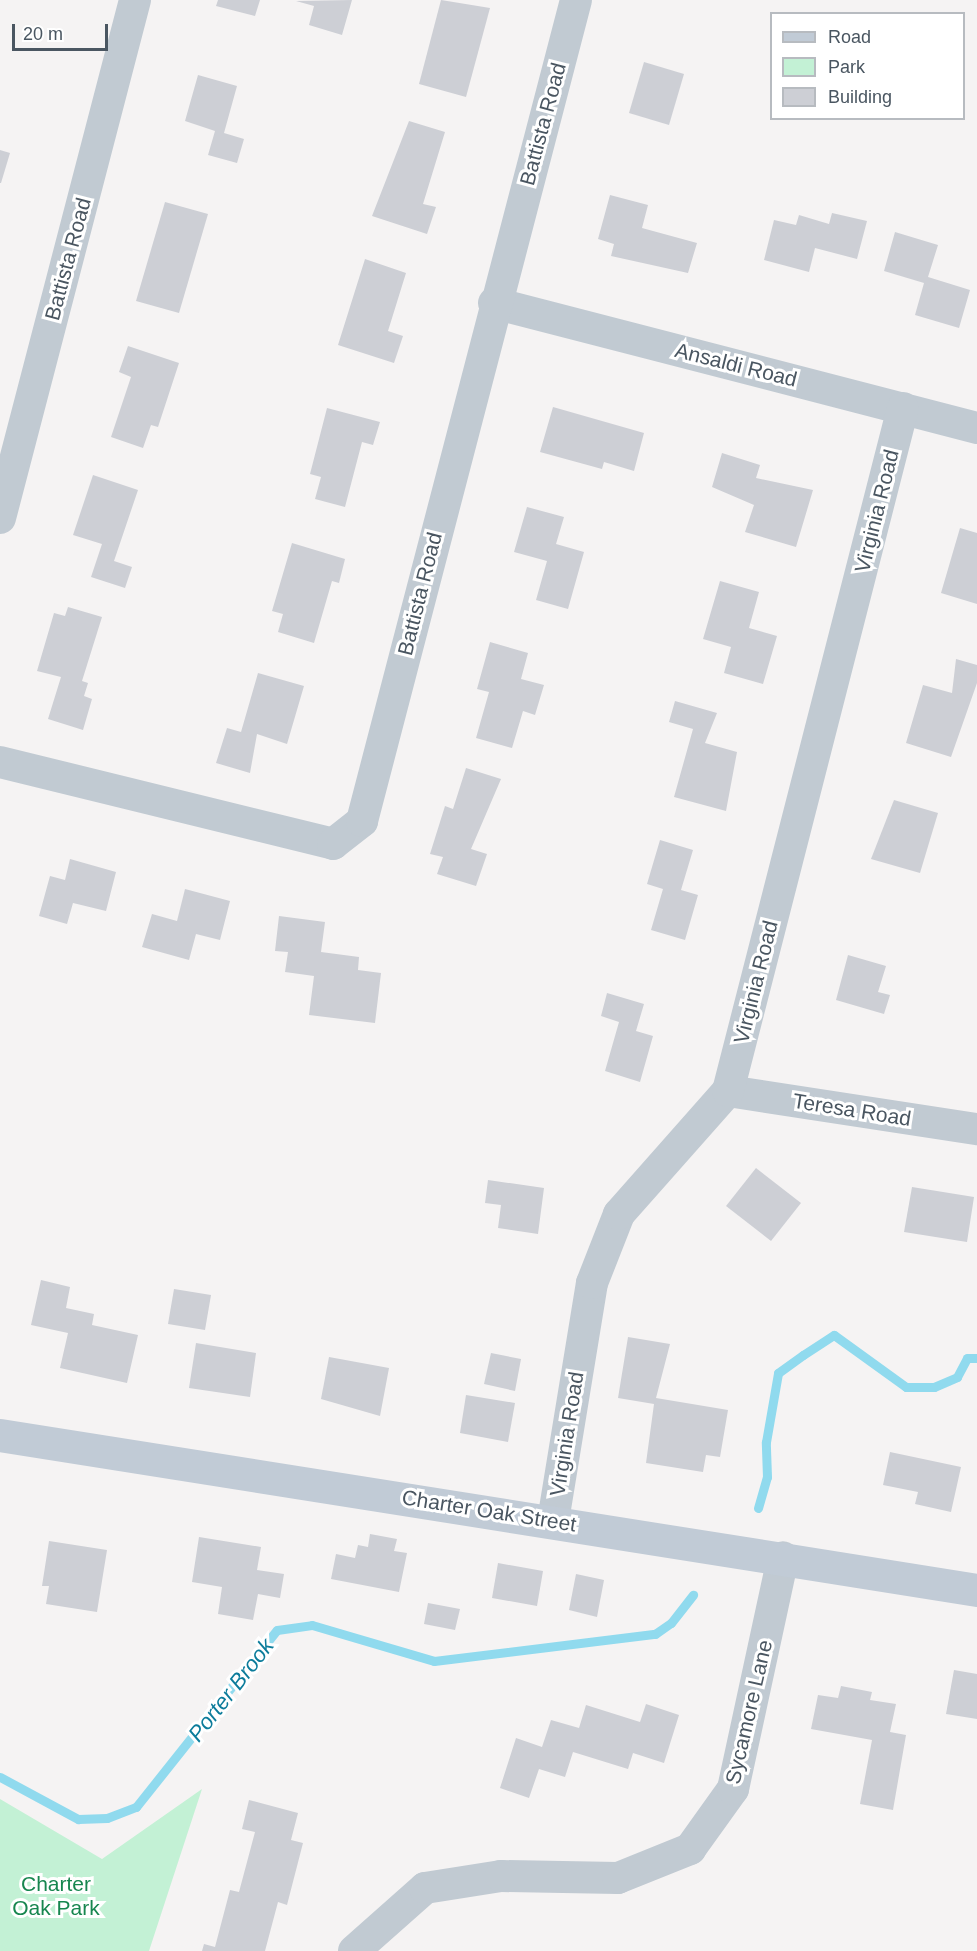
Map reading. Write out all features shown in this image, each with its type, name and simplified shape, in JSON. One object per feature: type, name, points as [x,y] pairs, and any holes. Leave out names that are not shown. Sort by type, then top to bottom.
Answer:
[{"type":"main road","name":"Charter Oak Street","points":[[0,1435],[783,1557],[977,1590]]},
{"type":"street","name":"Battista Road","points":[[0,518],[135,0]]},
{"type":"street","name":"Battista Road","points":[[0,762],[333,844],[362,821],[494,303],[576,0]]},
{"type":"street","name":"Ansaldi Road","points":[[494,303],[977,428]]},
{"type":"street","name":"Virginia Road","points":[[553,1521],[592,1283],[619,1214],[728,1091],[903,408]]},
{"type":"street","name":"Teresa Road","points":[[728,1091],[977,1129]]},
{"type":"street","name":"Sycamore Lane","points":[[354,1951],[425,1888],[501,1876],[618,1878],[690,1849],[733,1789],[783,1557]]},
{"type":"green space","name":"Charter Oak Park","points":[[202,1789],[149,1951],[0,1951],[0,1799],[102,1859]]},
{"type":"building","points":[[218,0],[260,0],[255,16],[216,6]]},
{"type":"building","points":[[352,0],[342,35],[309,25],[314,6],[296,1]]},
{"type":"building","points":[[441,0],[490,8],[466,97],[419,84]]},
{"type":"building","points":[[644,62],[684,74],[669,125],[629,113]]},
{"type":"building","points":[[198,75],[237,86],[224,133],[244,139],[237,163],[208,155],[215,131],[185,121]]},
{"type":"building","points":[[409,121],[445,132],[423,204],[436,207],[427,234],[372,216]]},
{"type":"building","points":[[0,150],[10,153],[1,183],[0,183]]},
{"type":"building","points":[[610,195],[648,205],[642,228],[697,243],[688,273],[611,256],[614,244],[598,239]]},
{"type":"building","points":[[165,202],[208,214],[179,313],[136,301]]},
{"type":"building","points":[[832,213],[867,221],[857,259],[815,248],[809,272],[764,260],[774,220],[796,225],[799,215],[829,224]]},
{"type":"building","points":[[895,232],[938,245],[928,277],[970,290],[959,328],[915,315],[924,283],[884,271]]},
{"type":"building","points":[[365,259],[406,273],[388,331],[403,336],[394,363],[338,345]]},
{"type":"building","points":[[128,346],[179,363],[158,427],[151,425],[143,448],[111,437],[131,377],[119,372]]},
{"type":"building","points":[[553,407],[644,433],[634,471],[604,462],[602,469],[540,452]]},
{"type":"building","points":[[327,408],[380,422],[373,445],[362,442],[345,507],[315,499],[321,477],[310,474]]},
{"type":"building","points":[[722,453],[760,465],[756,478],[813,490],[796,547],[745,532],[754,505],[712,487]]},
{"type":"building","points":[[93,475],[138,490],[114,561],[132,567],[125,588],[91,577],[102,544],[73,535]]},
{"type":"building","points":[[527,507],[564,517],[556,544],[584,552],[568,609],[536,600],[547,561],[514,552]]},
{"type":"building","points":[[960,528],[977,533],[977,604],[941,593]]},
{"type":"building","points":[[292,543],[345,559],[339,583],[332,581],[314,643],[278,632],[283,614],[272,611]]},
{"type":"building","points":[[720,581],[759,592],[749,628],[777,636],[763,684],[724,673],[731,647],[703,639]]},
{"type":"building","points":[[68,607],[102,617],[82,681],[88,683],[84,696],[92,699],[83,730],[48,719],[61,677],[37,671],[54,613],[65,616]]},
{"type":"building","points":[[490,642],[528,653],[521,679],[544,685],[535,715],[523,711],[512,748],[476,738],[489,692],[477,689]]},
{"type":"building","points":[[956,659],[977,665],[977,683],[951,757],[906,743],[923,685],[952,693]]},
{"type":"building","points":[[258,673],[304,686],[287,744],[257,734],[250,773],[216,763],[227,728],[241,732]]},
{"type":"building","points":[[675,701],[717,713],[705,743],[737,752],[726,811],[674,797],[693,729],[669,722]]},
{"type":"building","points":[[466,768],[501,779],[471,849],[487,854],[476,886],[437,874],[443,857],[430,854],[445,806],[453,809]]},
{"type":"building","points":[[894,800],[938,813],[920,873],[871,859]]},
{"type":"building","points":[[660,840],[693,850],[681,890],[698,895],[685,940],[651,930],[663,889],[647,884]]},
{"type":"building","points":[[70,859],[116,872],[106,911],[73,903],[67,924],[39,916],[50,876],[65,880]]},
{"type":"building","points":[[185,889],[230,901],[220,940],[196,934],[189,960],[142,947],[152,914],[177,921]]},
{"type":"building","points":[[279,916],[325,922],[321,952],[359,957],[358,970],[381,973],[375,1023],[309,1015],[314,976],[285,972],[288,952],[275,951]]},
{"type":"building","points":[[848,955],[886,966],[878,992],[890,995],[884,1014],[836,1000]]},
{"type":"building","points":[[607,993],[644,1004],[636,1031],[653,1036],[640,1082],[605,1071],[619,1022],[601,1016]]},
{"type":"building","points":[[756,1168],[801,1203],[771,1241],[726,1206]]},
{"type":"building","points":[[488,1180],[544,1188],[538,1234],[498,1228],[501,1205],[485,1203]]},
{"type":"building","points":[[912,1187],[974,1197],[967,1242],[904,1232]]},
{"type":"building","points":[[41,1280],[70,1287],[66,1308],[94,1314],[92,1325],[138,1335],[127,1383],[60,1368],[68,1333],[31,1325]]},
{"type":"building","points":[[174,1289],[211,1295],[205,1330],[168,1324]]},
{"type":"building","points":[[628,1337],[670,1344],[656,1398],[728,1410],[720,1457],[706,1455],[703,1472],[646,1463],[654,1404],[618,1398]]},
{"type":"building","points":[[196,1343],[256,1353],[250,1397],[189,1388]]},
{"type":"building","points":[[491,1353],[521,1359],[515,1391],[484,1384]]},
{"type":"building","points":[[329,1357],[389,1368],[380,1416],[321,1399]]},
{"type":"building","points":[[466,1395],[515,1403],[508,1442],[460,1433]]},
{"type":"building","points":[[890,1452],[961,1467],[951,1512],[915,1504],[918,1492],[883,1485]]},
{"type":"building","points":[[370,1534],[397,1539],[394,1551],[407,1553],[399,1592],[331,1579],[336,1554],[355,1558],[358,1545],[368,1547]]},
{"type":"building","points":[[199,1537],[261,1547],[257,1570],[284,1574],[280,1598],[258,1594],[253,1620],[218,1614],[222,1587],[192,1582]]},
{"type":"building","points":[[49,1541],[107,1550],[97,1612],[46,1604],[49,1586],[42,1586]]},
{"type":"building","points":[[498,1563],[543,1571],[537,1606],[492,1598]]},
{"type":"building","points":[[576,1574],[604,1580],[597,1617],[569,1610]]},
{"type":"building","points":[[428,1603],[460,1609],[455,1630],[424,1624]]},
{"type":"building","points":[[954,1670],[977,1674],[977,1719],[946,1714]]},
{"type":"building","points":[[841,1686],[872,1692],[870,1700],[896,1704],[890,1732],[906,1735],[893,1810],[860,1804],[872,1740],[811,1729],[818,1695],[838,1698]]},
{"type":"building","points":[[646,1704],[679,1715],[664,1763],[633,1753],[628,1769],[573,1752],[565,1777],[539,1769],[529,1798],[500,1788],[516,1738],[542,1747],[551,1720],[579,1728],[586,1705],[640,1722]]},
{"type":"building","points":[[249,1800],[298,1813],[291,1840],[303,1843],[287,1905],[278,1902],[265,1951],[202,1951],[204,1944],[215,1947],[230,1890],[239,1892],[255,1832],[242,1829]]},
{"type":"waterway","name":"Porter Brook","points":[[758,1508],[767,1477],[766,1442],[778,1373],[803,1355],[834,1335],[906,1387],[934,1387],[957,1377],[967,1358],[977,1358]]},
{"type":"waterway","name":"Porter Brook","points":[[0,1777],[78,1819],[107,1818],[136,1807],[277,1630],[312,1625],[434,1661],[655,1634],[671,1623],[693,1595]]}]
